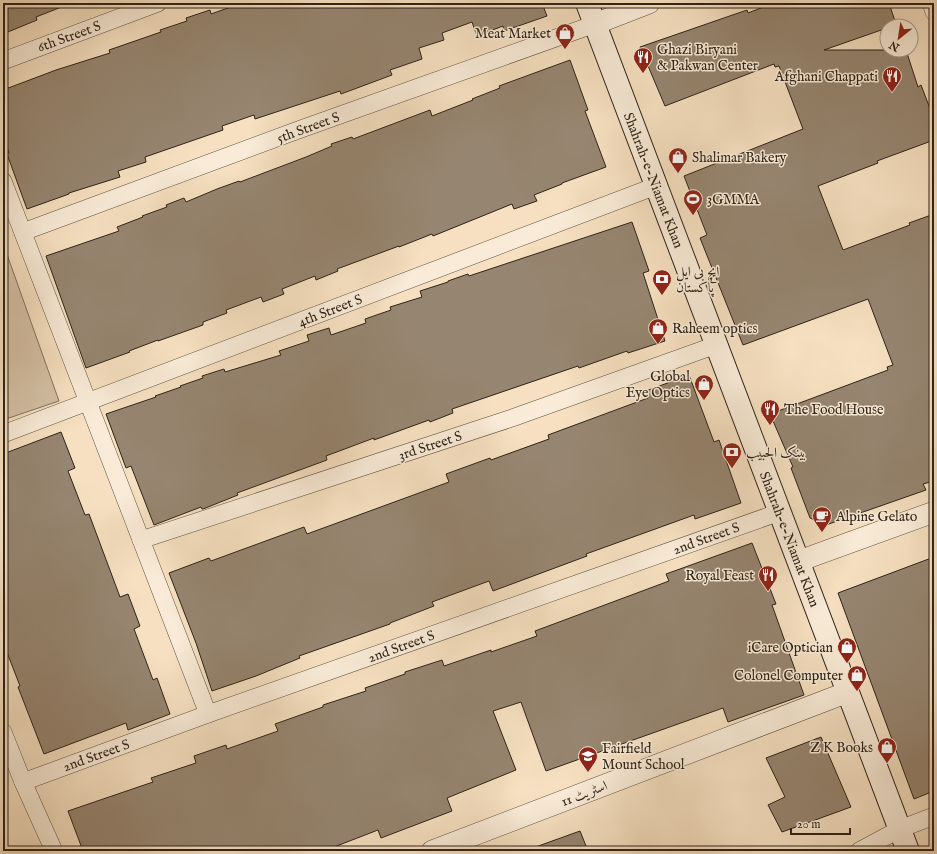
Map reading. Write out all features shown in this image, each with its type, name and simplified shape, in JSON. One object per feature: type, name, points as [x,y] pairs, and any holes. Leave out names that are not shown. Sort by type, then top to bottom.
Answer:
[{"type":"main road","name":"Shahrah-e-Niamat Khan","points":[[587,3],[908,851]]},
{"type":"street","name":"6th Street S","points":[[3,61],[158,3]]},
{"type":"street","points":[[595,24],[649,3]]},
{"type":"street","points":[[930,3],[934,12]]},
{"type":"street","name":"5th Street S","points":[[23,232],[301,129],[595,24]]},
{"type":"street","points":[[3,181],[208,714]]},
{"type":"street","name":"4th Street S","points":[[3,434],[656,186]]},
{"type":"street","name":"3rd Street S","points":[[141,540],[512,418],[716,345]]},
{"type":"street","name":"2nd Street S","points":[[23,782],[208,714],[780,512]]},
{"type":"street","points":[[798,561],[934,512]]},
{"type":"street","name":"اسٹریٹ 11","points":[[432,851],[848,692]]},
{"type":"street","points":[[3,732],[23,782],[54,851]]},
{"type":"street","points":[[858,851],[900,829],[934,816]]},
{"type":"shaded area","points":[[3,243],[59,401],[3,420]]},
{"type":"building","points":[[3,3],[69,4],[36,17],[37,20],[3,34]]},
{"type":"building","points":[[242,3],[542,3],[547,16],[504,31],[503,26],[477,36],[472,22],[442,33],[444,40],[419,48],[422,59],[390,70],[392,75],[341,94],[340,91],[255,119],[254,115],[222,126],[223,130],[145,157],[146,162],[118,171],[120,177],[69,193],[27,209],[7,154],[9,153],[3,137],[3,90],[56,70],[110,53],[109,50],[161,32],[160,30],[187,21],[186,18],[210,10],[211,14]]},
{"type":"building","points":[[774,3],[889,3],[894,18],[879,18],[879,31],[824,50],[879,50],[879,58],[909,58],[918,87],[921,85],[934,119],[934,140],[877,161],[878,163],[818,186],[843,250],[910,225],[909,223],[934,214],[934,481],[923,484],[926,490],[826,525],[810,518],[791,468],[793,467],[770,414],[888,370],[887,367],[893,365],[868,299],[743,345],[700,238],[707,235],[684,176],[803,129],[779,66],[775,67],[774,64],[665,106],[640,47],[747,10],[748,13]]},
{"type":"building","points":[[570,60],[588,110],[585,111],[606,167],[534,195],[537,201],[514,209],[512,204],[433,236],[432,234],[337,269],[338,271],[316,280],[315,276],[282,289],[284,294],[263,302],[261,297],[226,310],[227,313],[203,322],[203,325],[158,340],[86,368],[46,256],[119,231],[117,227],[167,207],[166,205],[184,198],[186,202],[217,189],[306,157],[332,146],[331,144],[352,137],[353,139],[430,110],[432,116],[500,88],[499,86]]},
{"type":"building","points":[[632,222],[649,271],[643,273],[665,341],[628,353],[627,351],[579,368],[578,366],[452,409],[453,413],[430,422],[429,420],[374,440],[374,438],[326,456],[327,460],[237,493],[238,495],[203,509],[201,507],[154,525],[131,466],[126,468],[106,414],[156,397],[155,396],[203,378],[202,376],[224,369],[225,372],[281,355],[279,351],[309,341],[307,335],[329,328],[331,335],[366,323],[365,319],[391,310],[390,307],[422,297],[420,291],[468,274],[469,276]]},
{"type":"building","points":[[689,375],[714,442],[719,440],[741,503],[695,519],[694,515],[586,554],[587,556],[493,591],[489,581],[432,602],[434,606],[390,624],[299,656],[300,658],[256,676],[212,691],[196,643],[169,573],[209,558],[211,561],[304,527],[307,534],[449,482],[446,474],[490,458],[491,460],[549,439],[548,435],[648,398],[646,391]]},
{"type":"building","points":[[61,432],[75,468],[68,471],[85,515],[89,514],[120,597],[128,594],[140,626],[134,629],[153,680],[157,678],[170,714],[128,730],[126,723],[44,754],[18,687],[20,686],[3,642],[3,454]]},
{"type":"building","points":[[752,543],[776,604],[772,605],[804,695],[728,722],[723,708],[546,771],[521,702],[493,711],[516,770],[447,798],[452,811],[381,838],[378,830],[334,847],[333,846],[319,851],[83,851],[68,811],[153,782],[151,778],[196,763],[194,756],[226,745],[227,749],[278,731],[275,724],[323,707],[323,705],[366,691],[365,688],[405,674],[405,672],[442,660],[444,666],[537,636],[535,631],[669,581],[666,574]]},
{"type":"building","points":[[934,557],[934,791],[914,799],[838,593]]},
{"type":"building","points":[[821,737],[851,807],[782,832],[768,805],[785,797],[766,758]]},
{"type":"building","points":[[580,831],[588,851],[530,851],[530,849]]},
{"type":"place","name":"Meat Market","points":[[565,50]]},
{"type":"place","name":"Ghazi Biryani & Pakwan Center","points":[[643,74]]},
{"type":"place","name":"Afghani Chappati","points":[[892,93]]},
{"type":"place","name":"Shalimar Bakery","points":[[678,174]]},
{"type":"place","name":"3GMMA","points":[[693,216]]},
{"type":"place","name":"ایچ بی ایل پاکستان","points":[[662,296]]},
{"type":"place","name":"Raheem optics","points":[[658,345]]},
{"type":"place","name":"Global Eye Optics","points":[[704,401]]},
{"type":"place","name":"The Food House","points":[[770,426]]},
{"type":"place","name":"بينک الحبيب","points":[[732,469]]},
{"type":"place","name":"Alpine Gelato","points":[[822,533]]},
{"type":"place","name":"Royal Feast","points":[[768,592]]},
{"type":"place","name":"iCare Optician","points":[[847,664]]},
{"type":"place","name":"Colonel Computer","points":[[857,692]]},
{"type":"place","name":"Z K Books","points":[[887,764]]},
{"type":"place","name":"Fairfield Mount School","points":[[588,773]]}]
